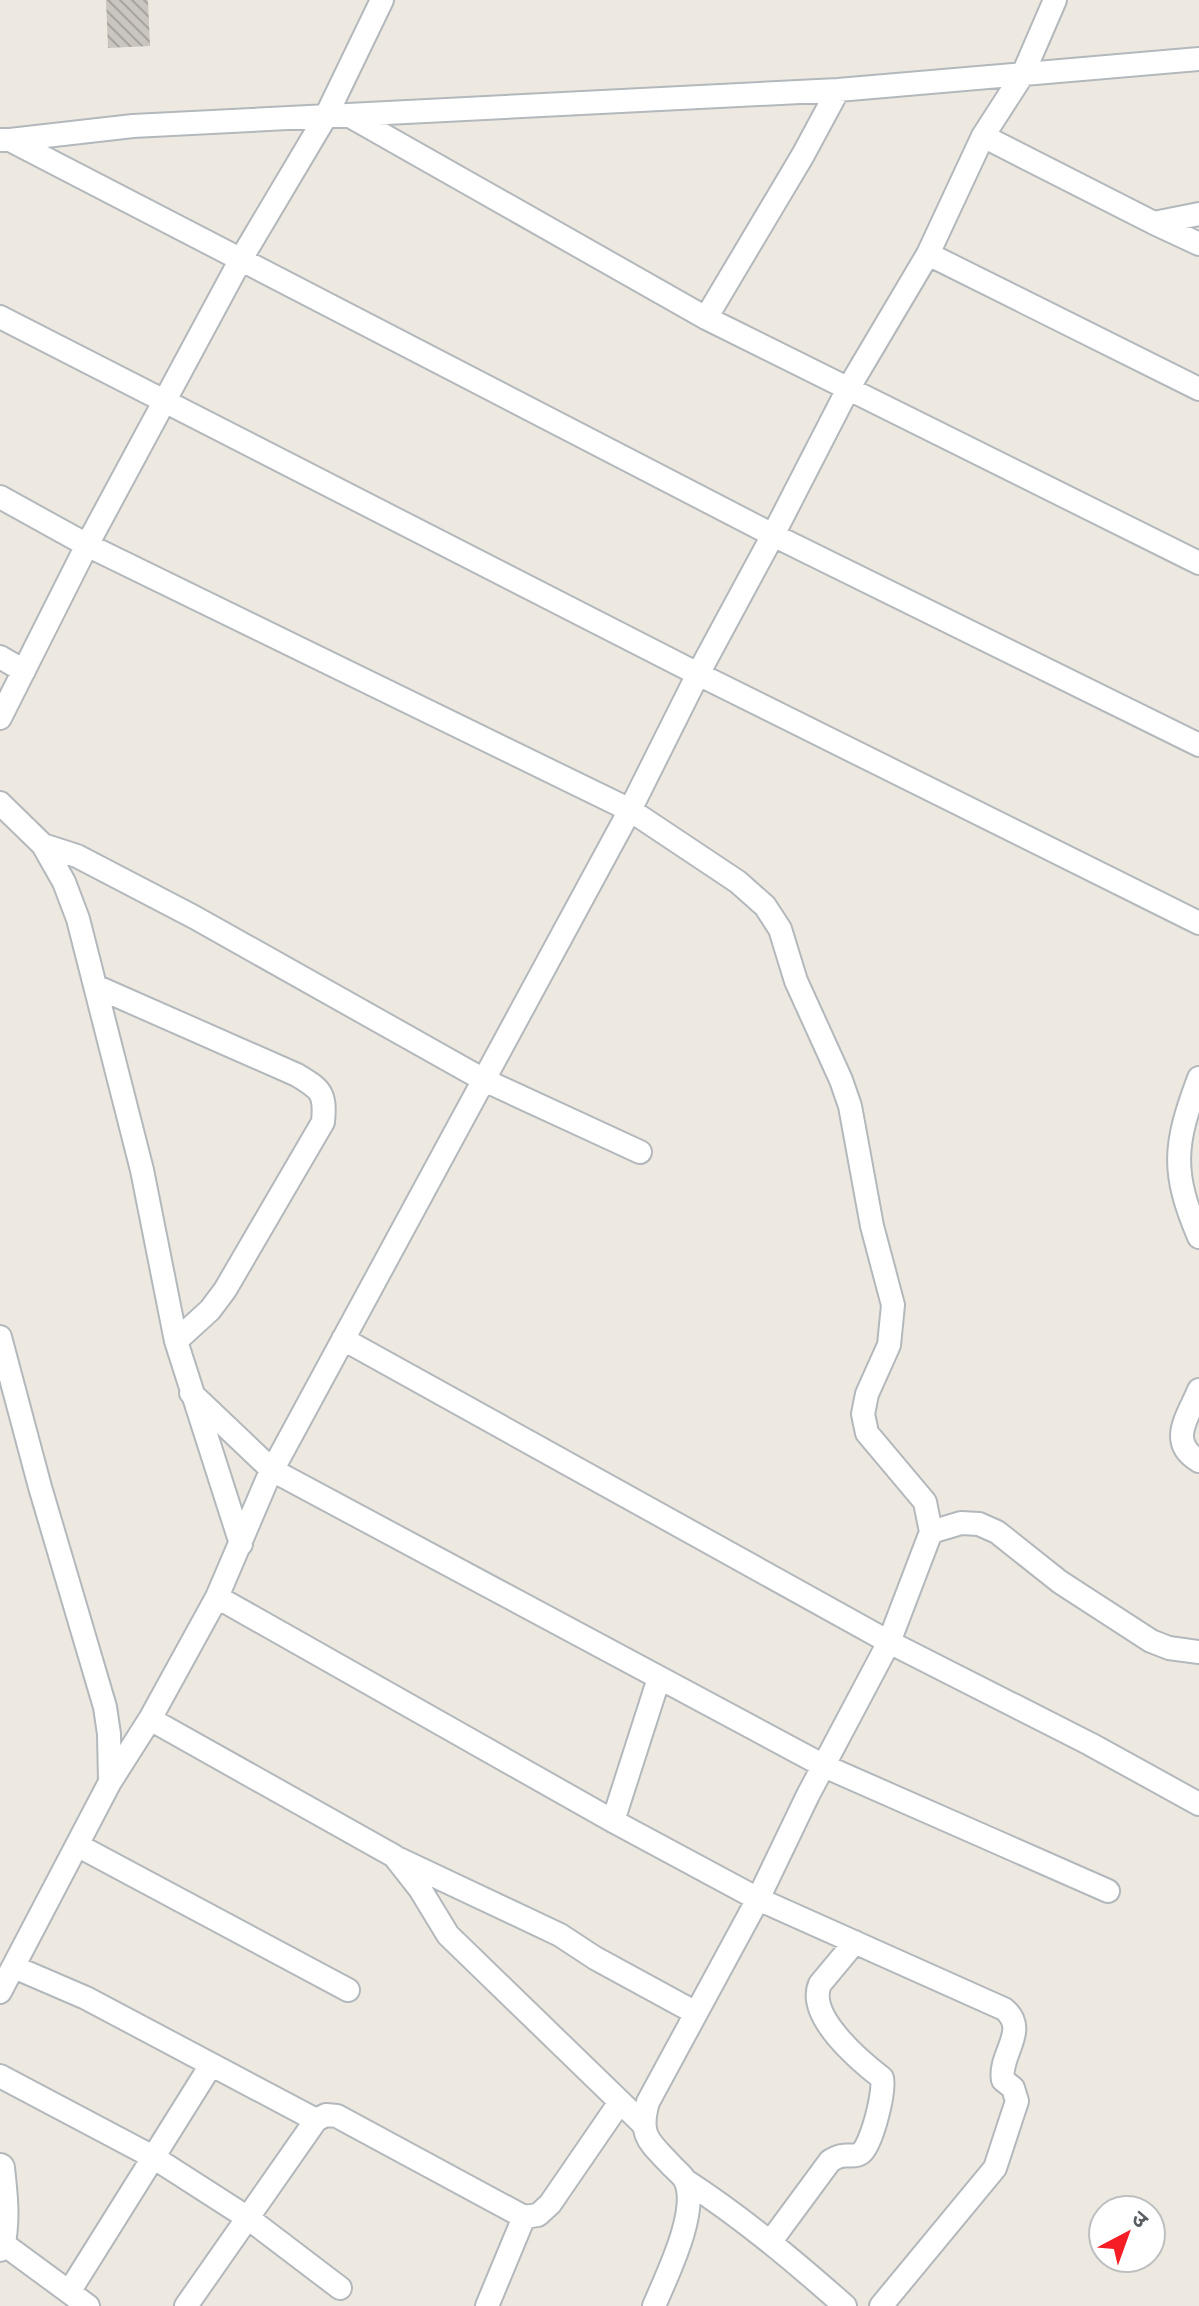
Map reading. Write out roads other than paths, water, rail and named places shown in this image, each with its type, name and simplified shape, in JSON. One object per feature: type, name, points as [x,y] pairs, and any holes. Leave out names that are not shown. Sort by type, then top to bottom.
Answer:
[{"type":"street","points":[[0,718],[87,545],[241,259],[336,115],[382,0]]},
{"type":"street","points":[[0,1992],[110,1782],[150,1719],[217,1597],[272,1470],[630,810],[848,389],[928,254],[983,136],[1023,74],[1055,0]]},
{"type":"street","points":[[5,140],[133,126],[838,90],[1199,59]]},
{"type":"street","points":[[706,318],[838,90]]},
{"type":"street","points":[[336,115],[706,318],[1199,563]]},
{"type":"street","points":[[983,136],[1199,244]]},
{"type":"street","points":[[5,140],[773,535],[1199,745]]},
{"type":"street","points":[[1154,223],[1199,214]]},
{"type":"street","points":[[928,254],[1199,389]]},
{"type":"street","points":[[0,317],[698,674],[1199,923]]},
{"type":"street","points":[[0,497],[87,545],[630,810],[738,882],[765,906],[780,929],[796,981],[841,1080],[850,1106],[872,1226],[893,1305],[889,1345],[867,1394],[863,1414],[867,1433],[925,1502],[931,1532],[889,1642],[758,1899],[694,2012],[648,2102],[642,2123]]},
{"type":"street","points":[[0,657],[24,671]]},
{"type":"street","points":[[0,803],[43,845],[64,882],[78,919],[142,1170],[176,1341],[241,1544]]},
{"type":"street","points":[[43,845],[77,856],[194,917],[484,1080],[640,1152]]},
{"type":"street","points":[[95,986],[297,1075],[319,1088],[325,1103],[323,1122],[225,1290],[210,1310],[176,1341]]},
{"type":"street","points":[[1197,1090],[1181,1129],[1177,1158],[1184,1203],[1199,1237]]},
{"type":"street","points":[[0,1337],[48,1516],[105,1707],[110,1782]]},
{"type":"street","points":[[343,1339],[889,1642],[1090,1744],[1199,1804]]},
{"type":"street","points":[[1199,1390],[1182,1430],[1181,1443],[1187,1453],[1199,1461]]},
{"type":"street","points":[[191,1393],[272,1470],[824,1766],[1108,1891]]},
{"type":"street","points":[[931,1532],[961,1523],[979,1524],[997,1532],[1060,1582],[1151,1641],[1169,1648],[1199,1652]]},
{"type":"street","points":[[217,1597],[613,1821],[758,1899],[1012,2015],[1016,2024],[1001,2073],[1003,2080],[1013,2088],[1017,2101],[995,2168],[881,2306]]},
{"type":"street","points":[[613,1821],[659,1678]]},
{"type":"street","points":[[150,1719],[394,1856],[560,1935],[595,1958],[694,2012]]},
{"type":"street","points":[[77,1845],[348,1990]]},
{"type":"street","points":[[394,1856],[420,1889],[448,1935],[642,2123],[653,2145],[686,2181],[771,2241],[845,2306]]},
{"type":"street","points":[[771,2241],[830,2161],[843,2155],[853,2157],[867,2146],[883,2094],[882,2078],[842,2044],[818,2003],[820,1984],[855,1942]]},
{"type":"street","points":[[14,1967],[86,1998],[316,2120]]},
{"type":"street","points":[[69,2292],[211,2065]]},
{"type":"street","points":[[0,2076],[153,2157],[248,2218],[340,2288]]},
{"type":"street","points":[[186,2306],[316,2120],[326,2115],[337,2116],[524,2217],[538,2215],[550,2204],[620,2102]]},
{"type":"street","points":[[0,2168],[4,2195],[1,2244],[88,2306]]},
{"type":"street","points":[[654,2306],[684,2225],[687,2212],[686,2181]]},
{"type":"street","points":[[487,2306],[524,2217]]}]
